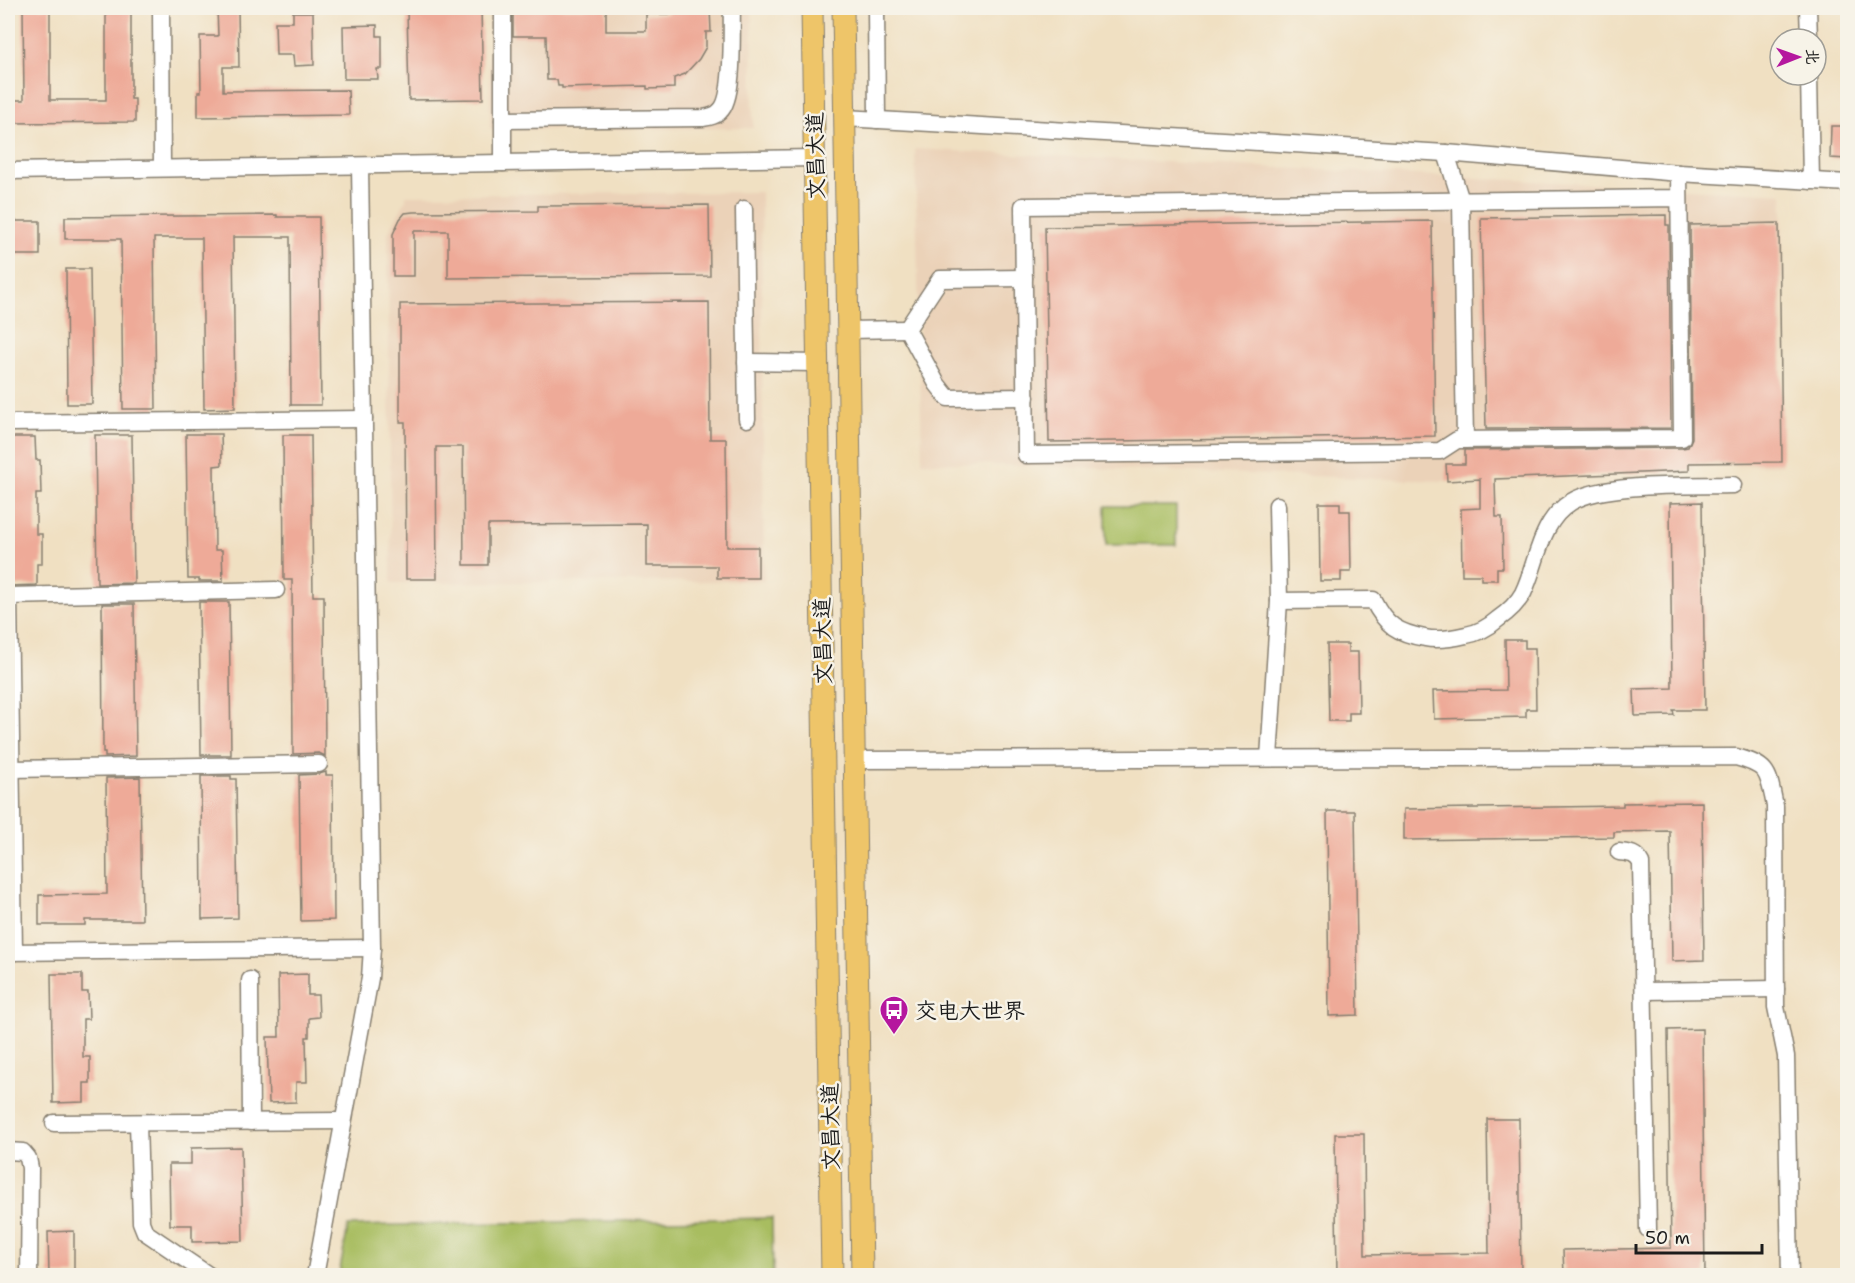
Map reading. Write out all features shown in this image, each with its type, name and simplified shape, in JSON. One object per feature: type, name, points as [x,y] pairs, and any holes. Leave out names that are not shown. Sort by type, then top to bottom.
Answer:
[{"type":"main road","name":"文昌大道","points":[[812,8],[832,1275]]},
{"type":"main road","name":"文昌大道","points":[[843,8],[862,1275]]},
{"type":"street","points":[[161,8],[162,168]]},
{"type":"street","points":[[503,8],[503,163]]},
{"type":"street","points":[[503,120],[703,118],[713,116],[722,110],[730,80],[732,8]]},
{"type":"street","points":[[876,8],[877,120]]},
{"type":"street","points":[[1808,8],[1809,27]]},
{"type":"street","points":[[1809,87],[1811,181]]},
{"type":"street","points":[[844,118],[1446,153],[1679,173],[1848,183]]},
{"type":"street","points":[[1446,153],[1461,201],[1465,440]]},
{"type":"street","points":[[8,171],[815,158]]},
{"type":"street","points":[[315,1275],[370,978],[372,948],[360,166]]},
{"type":"street","points":[[1679,173],[1682,438],[1458,440],[1440,451],[1026,455],[1023,206],[1679,198]]},
{"type":"street","points":[[744,209],[747,419]]},
{"type":"street","points":[[907,329],[940,279],[1024,278]]},
{"type":"street","points":[[848,330],[907,329]]},
{"type":"street","points":[[907,329],[937,384],[948,398],[1026,397]]},
{"type":"street","points":[[746,362],[818,363]]},
{"type":"street","points":[[8,423],[364,419]]},
{"type":"street","points":[[1279,601],[1373,600],[1388,624],[1408,634],[1430,639],[1473,634],[1491,625],[1512,609],[1522,594],[1546,529],[1554,517],[1571,502],[1592,493],[1620,489],[1733,485]]},
{"type":"street","points":[[1269,758],[1279,601],[1277,505]]},
{"type":"street","points":[[276,590],[8,596],[11,952],[372,948]]},
{"type":"street","points":[[855,760],[1736,757],[1757,763],[1765,771],[1775,806],[1776,1007],[1786,1056],[1790,1275]]},
{"type":"street","points":[[10,769],[319,764]]},
{"type":"street","points":[[1619,852],[1638,857],[1641,862],[1648,1229]]},
{"type":"street","points":[[250,980],[251,1122]]},
{"type":"street","points":[[1644,991],[1776,989]]},
{"type":"street","points":[[54,1124],[344,1121]]},
{"type":"street","points":[[138,1123],[141,1222],[145,1232],[210,1275]]},
{"type":"street","points":[[8,1152],[23,1152],[28,1158],[30,1168],[29,1275]]},
{"type":"shaded area","points":[[489,8],[752,8],[753,128],[490,130]]},
{"type":"shaded area","points":[[915,149],[1783,194],[1782,465],[1694,466],[1694,470],[1689,471],[1443,481],[922,462]]},
{"type":"shaded area","points":[[761,192],[764,581],[391,583],[388,233],[406,200],[406,195]]},
{"type":"green space","points":[[1106,506],[1176,506],[1176,545],[1106,545]]},
{"type":"green space","points":[[772,1218],[773,1275],[339,1275],[348,1226]]},
{"type":"building","points":[[23,8],[50,8],[50,100],[106,100],[106,8],[131,8],[131,99],[135,99],[135,122],[8,123],[8,100],[24,100]]},
{"type":"building","points":[[217,8],[238,8],[239,67],[223,67],[223,91],[348,90],[349,115],[198,117],[198,92],[201,92],[200,36],[218,36]]},
{"type":"building","points":[[407,8],[481,8],[483,99],[409,100]]},
{"type":"building","points":[[513,8],[606,8],[606,31],[646,31],[646,14],[669,14],[669,8],[710,8],[711,32],[706,32],[706,47],[699,59],[685,74],[674,78],[674,88],[647,89],[647,86],[562,88],[558,86],[557,80],[547,80],[546,36],[513,36]]},
{"type":"building","points":[[293,12],[313,12],[314,65],[294,66],[293,55],[276,55],[275,22],[293,22]]},
{"type":"building","points":[[377,25],[377,36],[382,36],[382,69],[377,69],[378,79],[344,79],[343,26]]},
{"type":"building","points":[[1831,126],[1848,126],[1848,159],[1830,158]]},
{"type":"building","points":[[709,205],[710,276],[448,278],[448,231],[414,231],[414,276],[393,276],[393,234],[405,213],[538,211],[538,206]]},
{"type":"building","points":[[277,215],[277,217],[319,217],[321,405],[291,405],[290,237],[233,237],[235,408],[204,409],[202,238],[154,238],[156,409],[123,409],[121,239],[65,239],[65,217]]},
{"type":"building","points":[[1666,215],[1666,225],[1669,225],[1671,428],[1486,429],[1481,218]]},
{"type":"building","points":[[8,221],[40,221],[40,255],[8,255]]},
{"type":"building","points":[[1432,221],[1435,436],[1049,442],[1045,227]]},
{"type":"building","points":[[1779,223],[1782,462],[1689,463],[1689,471],[1495,479],[1496,517],[1502,517],[1503,568],[1497,568],[1497,580],[1481,580],[1481,575],[1462,575],[1461,509],[1480,508],[1480,479],[1447,481],[1446,464],[1465,464],[1465,450],[1688,447],[1692,438],[1690,225]]},
{"type":"building","points":[[66,269],[90,269],[92,404],[67,404]]},
{"type":"building","points":[[709,302],[710,439],[726,439],[727,547],[758,547],[758,578],[717,578],[717,566],[647,566],[647,524],[488,525],[488,565],[464,565],[463,447],[436,447],[437,579],[406,579],[405,422],[400,422],[400,304]]},
{"type":"building","points":[[186,434],[221,434],[222,465],[214,466],[215,550],[222,550],[223,581],[188,579]]},
{"type":"building","points":[[95,435],[132,435],[134,583],[97,584]]},
{"type":"building","points":[[283,435],[311,435],[313,596],[324,596],[325,756],[319,753],[293,754],[292,580],[284,580]]},
{"type":"building","points":[[8,437],[35,437],[36,460],[40,460],[41,494],[36,494],[36,534],[42,534],[42,564],[37,564],[37,585],[8,586]]},
{"type":"building","points":[[1702,502],[1705,710],[1673,710],[1674,715],[1635,716],[1634,689],[1672,688],[1670,503]]},
{"type":"building","points":[[1319,503],[1340,503],[1340,511],[1350,511],[1351,572],[1341,572],[1341,581],[1320,581]]},
{"type":"building","points":[[199,602],[229,602],[231,755],[201,755]]},
{"type":"building","points":[[102,604],[134,604],[136,756],[105,757],[103,753]]},
{"type":"building","points":[[1505,640],[1525,640],[1525,648],[1535,648],[1536,709],[1526,709],[1526,717],[1434,719],[1433,691],[1506,690]]},
{"type":"building","points":[[1327,644],[1348,644],[1348,652],[1358,652],[1359,713],[1349,713],[1349,721],[1329,721]]},
{"type":"building","points":[[326,772],[326,775],[333,775],[334,920],[301,921],[299,775]]},
{"type":"building","points":[[201,776],[231,776],[231,779],[236,779],[238,918],[202,919]]},
{"type":"building","points":[[140,777],[142,920],[85,920],[85,925],[39,925],[39,895],[107,894],[106,778]]},
{"type":"building","points":[[1702,802],[1704,960],[1672,961],[1670,831],[1614,832],[1614,837],[1404,840],[1404,809],[1623,806],[1623,803]]},
{"type":"building","points":[[1327,811],[1355,811],[1358,1015],[1329,1016]]},
{"type":"building","points":[[51,974],[82,974],[82,992],[88,992],[89,1019],[83,1019],[83,1057],[90,1057],[90,1083],[84,1083],[84,1102],[53,1103]]},
{"type":"building","points":[[308,974],[308,995],[318,995],[319,1017],[309,1018],[309,1037],[306,1037],[307,1082],[296,1082],[296,1102],[269,1103],[267,1037],[279,1037],[278,975]]},
{"type":"building","points":[[1702,1029],[1705,1275],[1564,1275],[1563,1250],[1671,1248],[1668,1030]]},
{"type":"building","points":[[1487,1119],[1519,1119],[1521,1275],[1337,1275],[1335,1134],[1364,1134],[1365,1255],[1489,1253]]},
{"type":"building","points":[[241,1147],[243,1241],[192,1242],[192,1225],[170,1225],[169,1164],[191,1164],[191,1148]]},
{"type":"building","points":[[74,1231],[74,1275],[49,1275],[48,1232]]},
{"type":"place","name":"交电大世界","points":[[894,1036]]}]
